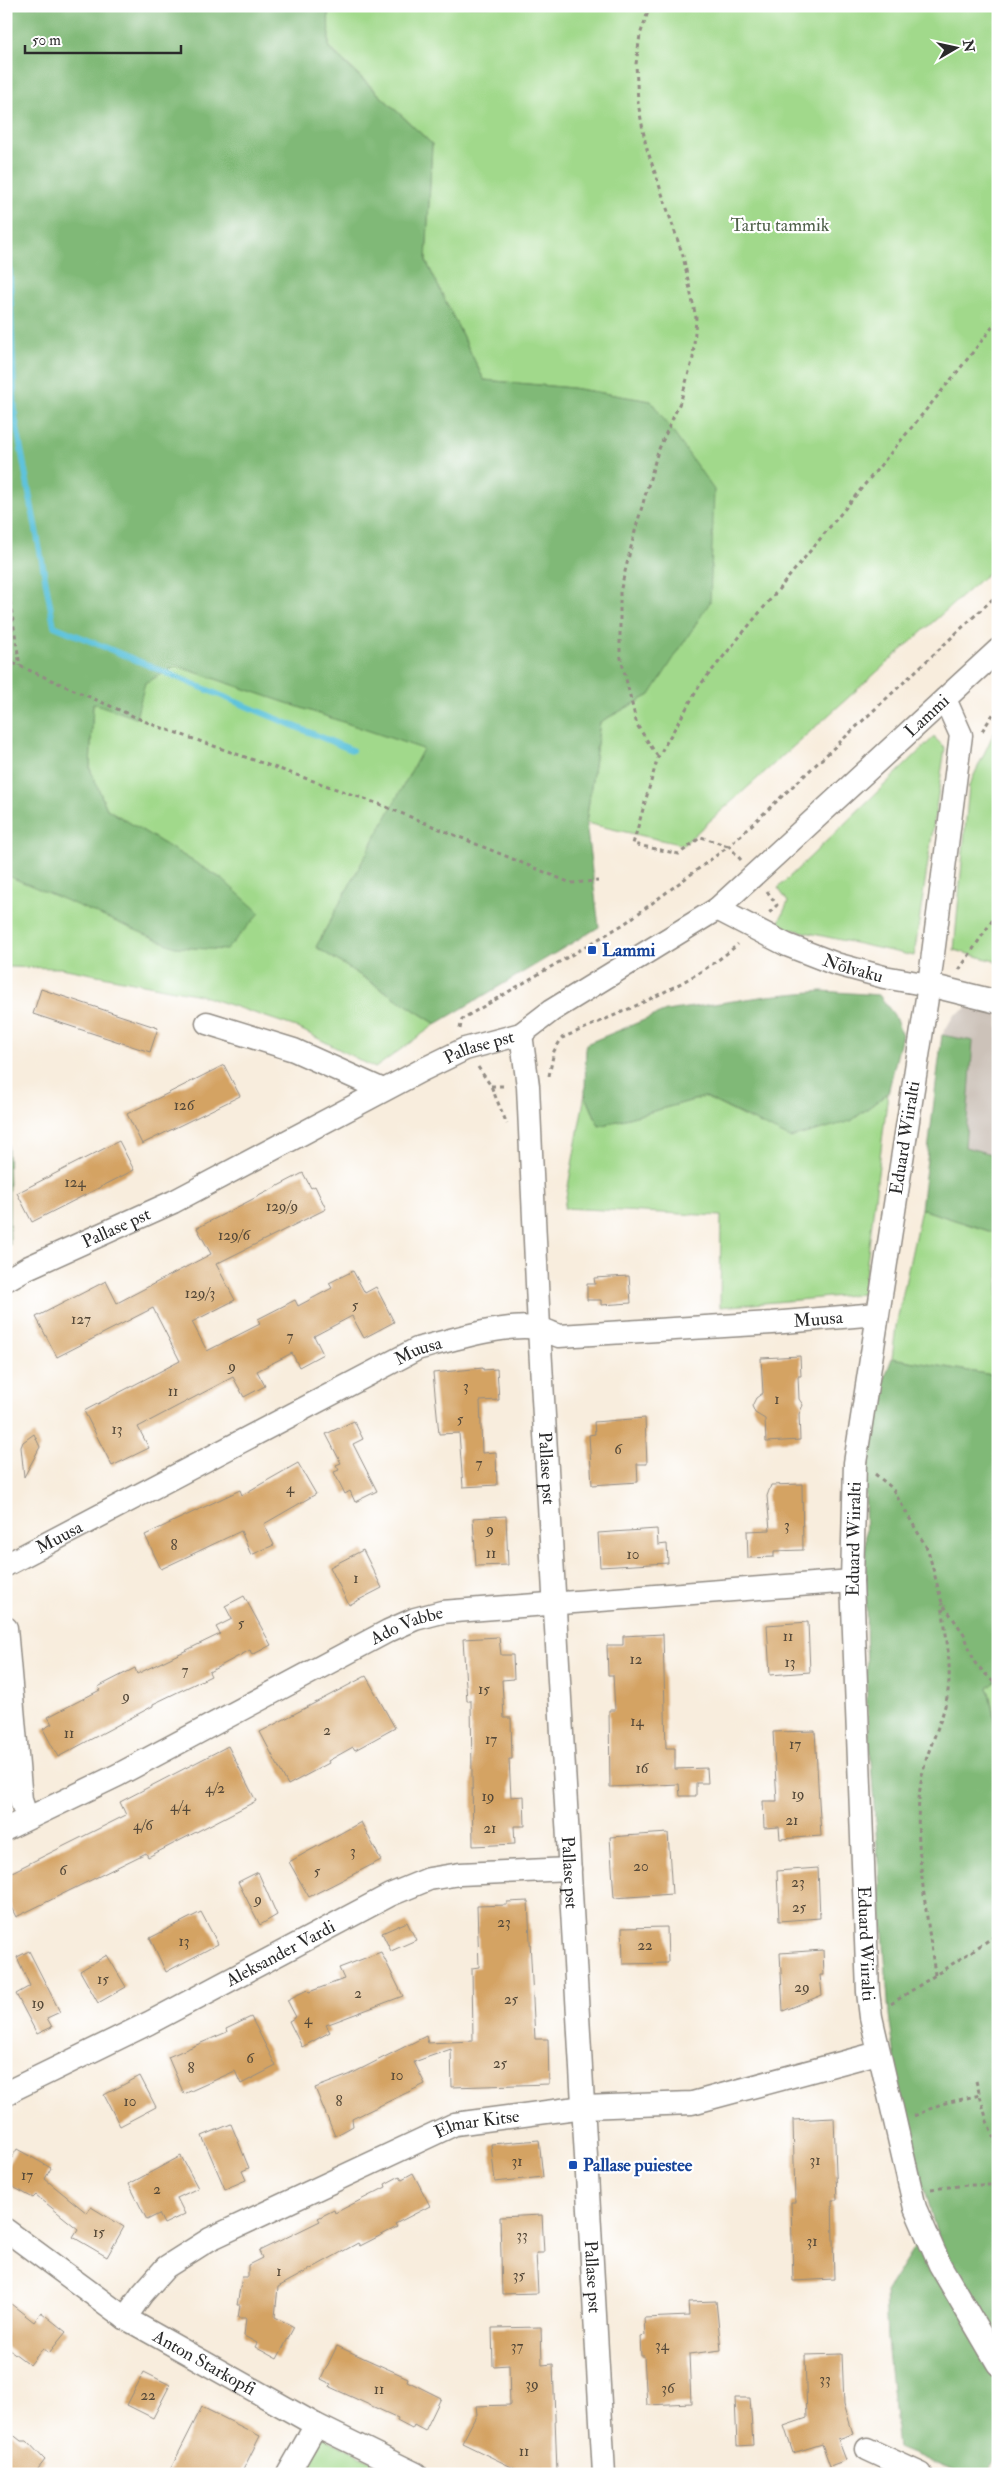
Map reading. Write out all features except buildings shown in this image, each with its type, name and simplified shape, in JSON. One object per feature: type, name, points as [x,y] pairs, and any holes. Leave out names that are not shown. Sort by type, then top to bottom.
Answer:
[{"type":"street","name":"Lammi","points":[[521,1034],[551,1011],[717,909],[998,650]]},
{"type":"street","name":"Eduard Wiiralti","points":[[945,699],[961,735],[929,985],[855,1463],[852,1581],[868,1992],[871,2017],[915,2208],[940,2265],[998,2364]]},
{"type":"street","name":"Nõlvaku","points":[[717,909],[787,945],[836,964],[884,977],[929,985],[998,1002]]},
{"type":"street","points":[[207,1023],[294,1050],[383,1090]]},
{"type":"street","name":"Pallase pst","points":[[6,1280],[27,1268],[172,1202],[383,1090],[465,1049],[521,1034],[528,1086],[554,1602],[604,2474]]},
{"type":"street","name":"Muusa","points":[[6,1565],[417,1349],[503,1330],[539,1328],[559,1336],[772,1323],[877,1314]]},
{"type":"street","name":"Ado Vabbe","points":[[6,1829],[118,1775],[388,1631],[415,1619],[442,1612],[554,1602],[852,1581]]},
{"type":"street","points":[[6,1628],[21,1800],[27,1818]]},
{"type":"street","name":"Aleksander Vardi","points":[[6,2095],[14,2089],[149,2023],[390,1895],[429,1879],[460,1874],[570,1869]]},
{"type":"street","name":"Elmar Kitse","points":[[126,2318],[142,2294],[166,2267],[210,2239],[455,2124],[584,2107],[692,2103],[878,2053]]},
{"type":"street","name":"Anton Starkopfi","points":[[6,2230],[126,2318],[316,2425],[416,2474]]},
{"type":"street","points":[[288,2474],[316,2425]]},
{"type":"street","points":[[868,2448],[921,2474]]},
{"type":"path","points":[[650,6],[640,35],[636,64],[638,103],[646,146],[684,256],[696,318],[693,358],[681,400],[658,451],[634,531],[620,592],[620,654],[637,724],[658,757]]},
{"type":"path","points":[[491,1086],[528,1086],[547,1081],[552,1070],[554,1051],[562,1038],[676,985],[718,962],[755,928],[777,904],[729,846],[701,836],[679,854],[633,844],[658,757],[700,685],[998,320]]},
{"type":"path","points":[[6,562],[20,666]]},
{"type":"path","points":[[729,846],[998,594]]},
{"type":"path","points":[[6,660],[151,724],[379,804],[571,883],[598,881]]},
{"type":"path","points":[[955,976],[998,912]]},
{"type":"path","points":[[855,1463],[875,1474],[892,1488],[928,1550],[942,1603],[949,1666],[948,1691],[921,1780],[919,1807],[922,1860],[935,1975]]},
{"type":"path","points":[[942,1603],[964,1634],[975,1663],[998,1687]]},
{"type":"path","points":[[871,2017],[998,1934]]},
{"type":"path","points":[[976,2082],[998,2148]]},
{"type":"path","points":[[896,2124],[941,2104],[980,2095]]},
{"type":"path","points":[[911,2192],[968,2185],[998,2185]]},
{"type":"shaded area","points":[[977,1003],[998,1007],[998,1156],[965,1147],[973,1041],[942,1035],[954,1015]]},
{"type":"green space","points":[[6,6],[328,6],[329,48],[432,144],[426,261],[484,380],[572,388],[651,401],[714,490],[710,602],[650,695],[600,722],[586,823],[599,927],[436,1024],[316,947],[423,749],[177,666],[145,683],[136,718],[93,703],[90,769],[107,809],[222,879],[260,913],[226,950],[175,947],[6,875]]},
{"type":"green space","name":"Tartu tammik","points":[[328,6],[998,6],[998,564],[683,845],[586,823],[600,722],[650,695],[650,401],[572,388],[484,380],[426,261],[432,144],[329,47]]},
{"type":"green space","points":[[177,666],[424,749],[316,947],[436,1024],[375,1068],[296,1027],[200,995],[61,968],[6,967],[6,874],[222,879],[107,809],[90,769],[93,703],[145,683]]},
{"type":"green space","points":[[998,724],[998,962],[954,950],[969,786]]},
{"type":"green space","points":[[934,737],[945,748],[914,956],[777,926],[788,902],[778,888]]},
{"type":"green space","points":[[822,991],[879,995],[894,1015],[902,1035],[888,1093],[851,1121],[790,1138],[705,1097],[599,1126],[585,1094],[586,1044],[666,1011],[767,996]]},
{"type":"green space","points":[[942,1035],[973,1041],[965,1147],[998,1156],[998,1234],[921,1209]]},
{"type":"green space","points":[[6,1051],[10,1245],[6,1248]]},
{"type":"green space","points":[[888,1093],[863,1294],[720,1307],[721,1216],[564,1208],[585,1094],[599,1126],[705,1097],[751,1120],[851,1121]]},
{"type":"green space","points":[[921,1209],[998,1234],[998,1376],[892,1358],[896,1326]]},
{"type":"green space","points":[[892,1358],[998,1376],[998,1679],[988,1687],[997,1742],[994,1798],[998,1802],[998,2457],[986,2474],[961,2474],[898,2448],[887,2341],[885,2293],[928,2225],[941,2251],[900,2092],[889,2015],[867,1706],[865,1466],[879,1393]]},
{"type":"green space","points":[[998,1679],[998,1732],[988,1687]]},
{"type":"green space","points":[[321,2436],[398,2474],[301,2474]]},
{"type":"waterway","points":[[6,168],[15,417],[54,626],[352,750]]},
{"type":"place","name":"Lammi","points":[[592,950]]},
{"type":"place","name":"Pallase puiestee","points":[[573,2165]]}]
